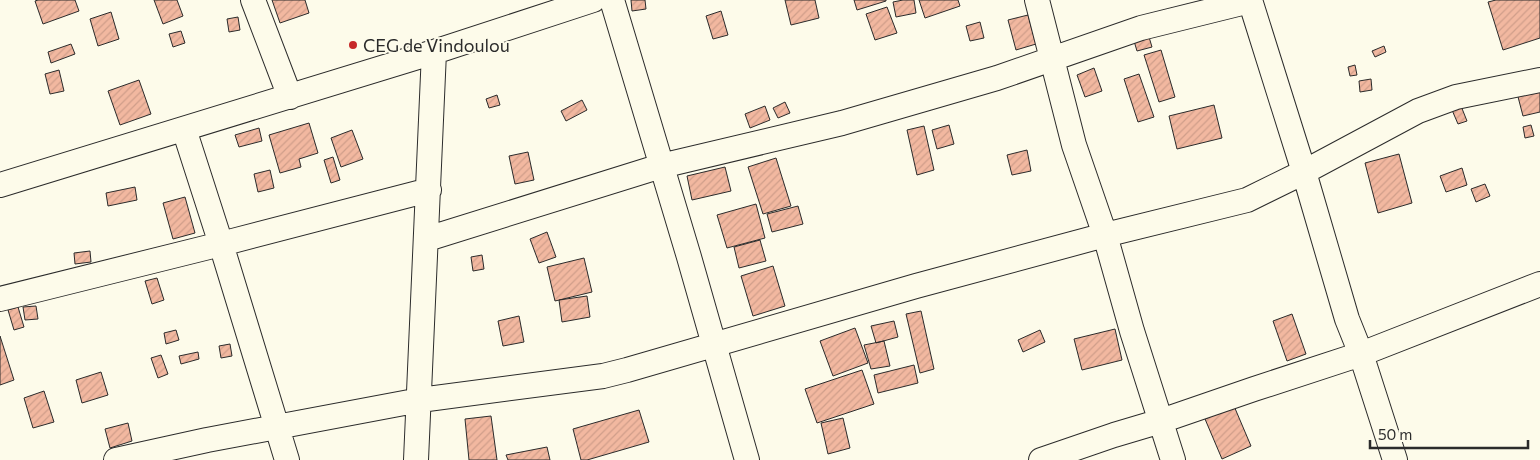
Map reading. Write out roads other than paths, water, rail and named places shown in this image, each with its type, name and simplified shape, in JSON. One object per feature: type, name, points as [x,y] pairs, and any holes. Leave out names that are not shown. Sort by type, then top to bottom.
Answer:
[{"type":"street","points":[[252,0],[290,96]]},
{"type":"street","points":[[0,185],[434,52],[593,0]]},
{"type":"street","points":[[612,0],[747,460]]},
{"type":"street","points":[[1037,0],[1074,145],[1105,235],[1132,330],[1173,460]]},
{"type":"street","points":[[427,239],[661,166],[842,123],[1052,60],[1141,28],[1250,1],[1304,172],[1344,310],[1361,354],[1395,460]]},
{"type":"street","points":[[416,460],[434,52]]},
{"type":"street","points":[[116,460],[276,426],[420,400],[603,376],[916,286],[1105,235],[1247,200],[1418,111],[1456,97],[1540,80]]},
{"type":"street","points":[[184,129],[287,460]]},
{"type":"street","points":[[0,299],[429,190]]},
{"type":"street","points":[[1041,460],[1114,435],[1162,422],[1361,354],[1540,284]]},
{"type":"place","name":"CEG de Vindoulou","points":[[353,45]]}]
